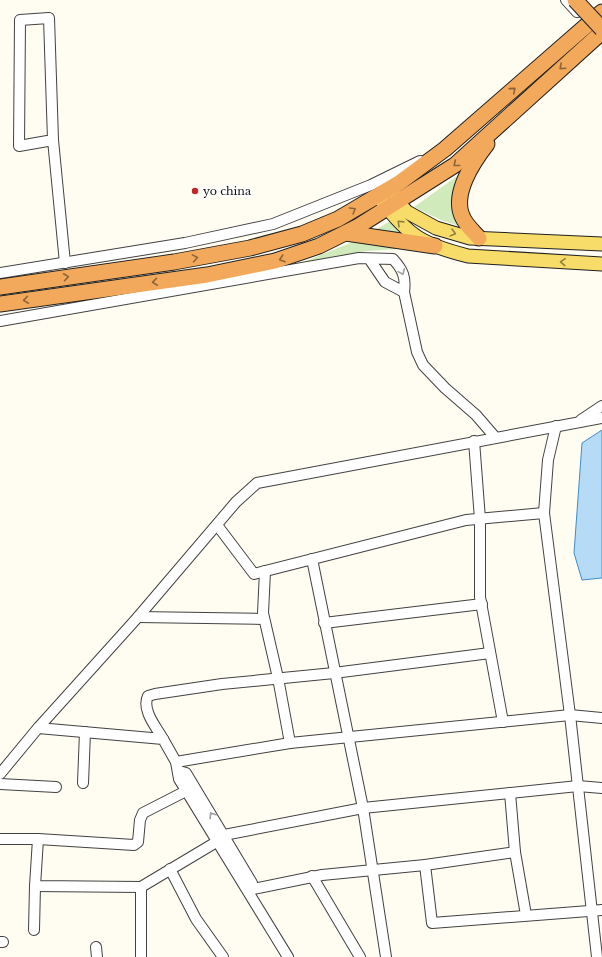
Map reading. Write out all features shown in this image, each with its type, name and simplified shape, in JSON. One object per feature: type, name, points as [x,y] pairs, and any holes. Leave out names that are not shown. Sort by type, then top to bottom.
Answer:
[{"type":"highway","points":[[576,0],[598,32]]},
{"type":"highway","points":[[596,0],[602,7]]},
{"type":"highway","points":[[0,304],[207,275],[275,261],[304,252],[346,233],[455,165],[598,32],[602,12]]},
{"type":"highway","points":[[0,288],[174,262],[250,248],[302,234],[338,219],[384,191],[445,149],[489,111],[598,32]]},
{"type":"highway","points":[[478,238],[462,218],[460,198],[465,177],[505,119]]},
{"type":"highway","points":[[346,233],[435,246]]},
{"type":"main road","points":[[384,191],[393,205],[402,225],[414,235],[435,246],[468,256],[602,264]]},
{"type":"main road","points":[[393,205],[436,228],[478,238],[602,244]]},
{"type":"street","points":[[566,0],[598,32]]},
{"type":"street","points":[[53,140],[19,146],[20,20],[49,18],[53,140],[65,263]]},
{"type":"street","points":[[0,274],[185,244],[273,224],[371,185],[422,160],[489,111]]},
{"type":"street","points":[[0,321],[352,260],[382,258],[393,259],[401,268],[405,280],[404,292],[417,352],[423,365],[445,388],[476,415],[495,437]]},
{"type":"street","points":[[370,260],[385,282],[404,292]]},
{"type":"street","points":[[578,422],[602,406]]},
{"type":"street","points":[[0,774],[38,728],[138,617],[236,502],[257,483],[602,418]]},
{"type":"street","points":[[556,426],[548,460],[544,513],[578,786],[597,911],[596,957]]},
{"type":"street","points":[[474,441],[480,519],[482,604],[503,722]]},
{"type":"street","points":[[217,525],[254,574],[466,520],[544,513]]},
{"type":"street","points":[[312,559],[334,673],[363,808],[386,957]]},
{"type":"street","points":[[265,571],[264,619],[278,678],[290,743]]},
{"type":"street","points":[[324,624],[482,604]]},
{"type":"street","points":[[138,617],[264,619]]},
{"type":"street","points":[[221,838],[179,779],[177,767],[147,710],[146,700],[148,696],[222,684],[334,673],[490,653]]},
{"type":"street","points":[[177,767],[290,743],[570,715],[602,718]]},
{"type":"street","points":[[38,728],[163,739]]},
{"type":"street","points":[[83,783],[85,732]]},
{"type":"street","points":[[177,767],[186,773],[221,838],[296,957]]},
{"type":"street","points":[[0,784],[56,787]]},
{"type":"street","points":[[35,886],[141,887],[221,838],[363,808],[578,786],[602,788]]},
{"type":"street","points":[[0,839],[38,839],[134,845],[138,842],[140,820],[143,813],[186,790]]},
{"type":"street","points":[[510,793],[515,852],[526,915]]},
{"type":"street","points":[[34,930],[38,839]]},
{"type":"street","points":[[252,889],[312,876],[425,865],[515,852]]},
{"type":"street","points":[[425,865],[432,923],[597,911]]},
{"type":"street","points":[[170,870],[196,919],[223,957]]},
{"type":"street","points":[[312,876],[360,957]]},
{"type":"street","points":[[141,887],[141,957]]},
{"type":"street","points":[[252,889],[288,957]]},
{"type":"green space","points":[[463,172],[468,229],[441,220],[414,207]]},
{"type":"green space","points":[[394,219],[408,234],[373,231]]},
{"type":"green space","points":[[355,241],[413,248],[367,251],[307,263],[306,261]]},
{"type":"water","points":[[602,430],[602,578],[582,580],[574,553],[582,443]]},
{"type":"place","name":"yo china","points":[[195,191]]}]
